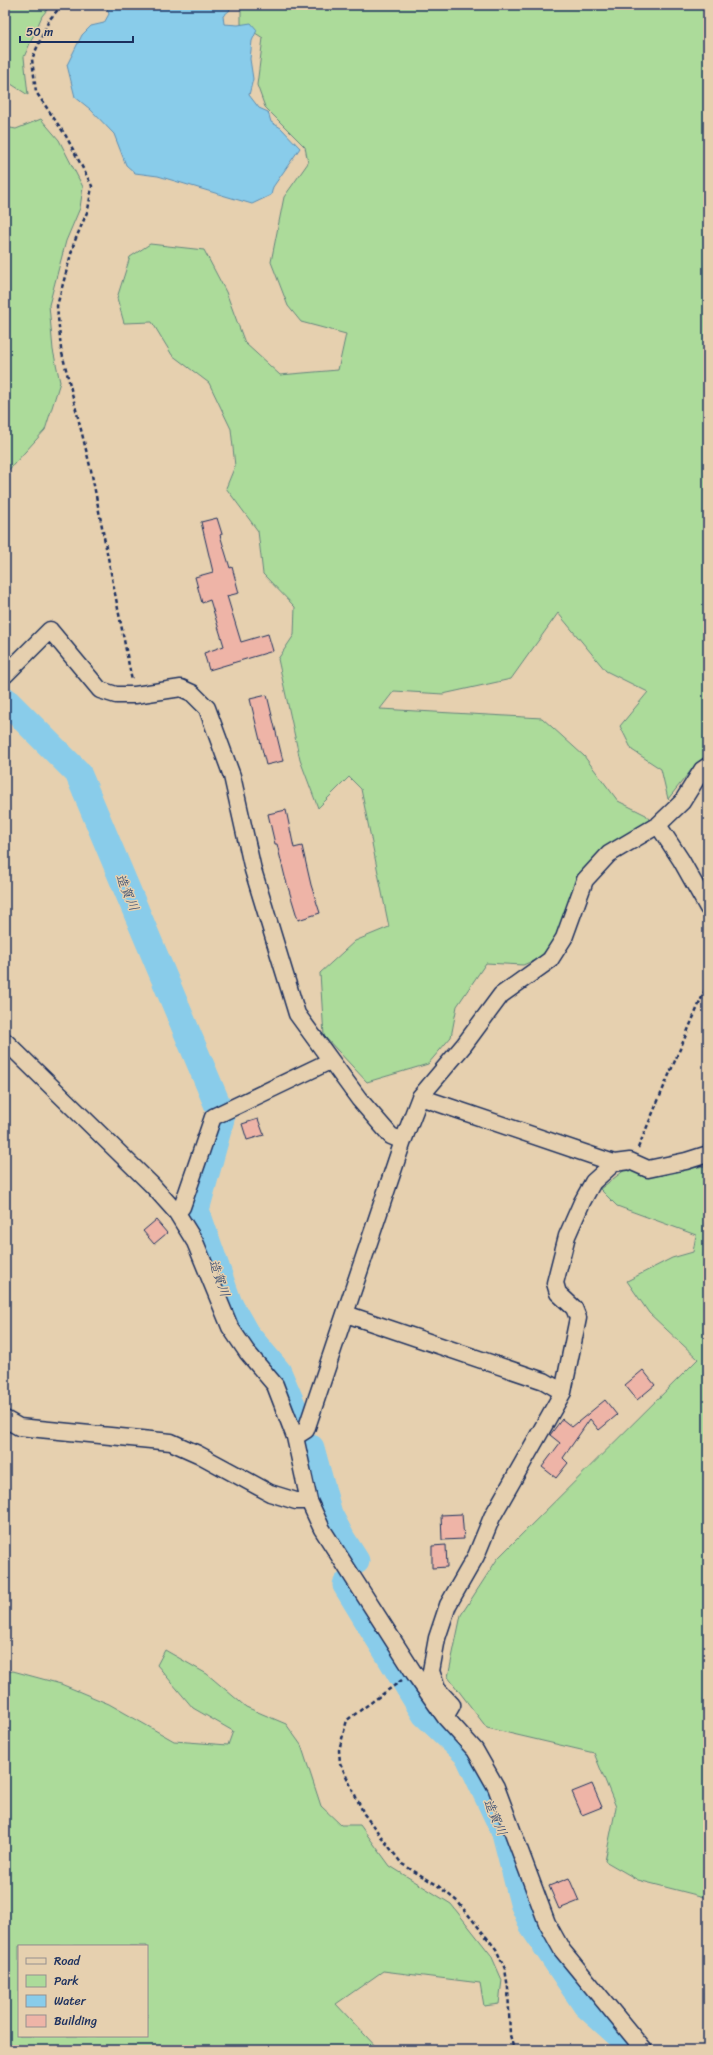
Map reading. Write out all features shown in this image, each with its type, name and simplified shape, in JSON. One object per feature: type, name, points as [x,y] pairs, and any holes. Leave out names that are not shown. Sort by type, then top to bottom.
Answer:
[{"type":"street","points":[[5,675],[50,630],[100,690],[116,695],[134,695],[181,688],[192,693],[207,708],[232,776],[253,870],[297,1014],[359,1099],[391,1136],[403,1141]]},
{"type":"street","points":[[295,1437],[306,1430],[403,1141],[420,1097],[464,1045],[501,995],[550,960],[564,938],[585,880],[609,854],[658,825],[682,802],[702,770],[708,766]]},
{"type":"street","points":[[658,825],[681,860],[708,908]]},
{"type":"street","points":[[5,1041],[152,1184],[177,1212],[194,1242],[230,1327],[247,1352],[275,1385],[295,1437],[309,1501],[322,1529],[403,1658],[445,1717],[475,1750],[496,1788],[547,1923],[562,1950],[644,2050]]},
{"type":"street","points":[[177,1212],[182,1207],[213,1117],[330,1061]]},
{"type":"street","points":[[420,1097],[648,1169],[686,1161],[708,1154]]},
{"type":"street","points":[[445,1717],[452,1705],[437,1689],[431,1671],[437,1638],[448,1604],[476,1556],[492,1517],[563,1392],[578,1318],[574,1308],[558,1293],[555,1284],[567,1236],[582,1202],[593,1182],[622,1162]]},
{"type":"street","points":[[346,1314],[544,1382],[563,1392]]},
{"type":"street","points":[[5,1419],[18,1427],[171,1442],[198,1454],[270,1493],[296,1501],[309,1501]]},
{"type":"path","points":[[62,5],[49,20],[32,59],[36,92],[66,136],[92,186],[88,210],[74,243],[57,306],[61,349],[91,470],[134,695]]},
{"type":"path","points":[[622,1162],[634,1156],[705,990]]},
{"type":"path","points":[[396,1684],[347,1720],[339,1750],[340,1763],[364,1814],[402,1864],[437,1885],[458,1902],[496,1949],[505,1969],[508,1988],[510,2035],[514,2050]]},
{"type":"green space","points":[[5,5],[51,5],[42,16],[24,57],[28,95],[5,80]]},
{"type":"green space","points":[[241,5],[708,5],[708,754],[696,764],[668,799],[661,769],[632,750],[620,726],[648,692],[606,671],[558,613],[511,679],[443,694],[394,691],[380,709],[542,718],[584,756],[618,801],[646,815],[650,821],[593,860],[576,877],[559,932],[540,958],[523,965],[486,963],[457,1006],[451,1037],[428,1064],[367,1082],[324,1036],[320,973],[355,941],[389,927],[361,789],[349,777],[318,808],[300,760],[278,659],[294,635],[295,607],[263,574],[258,531],[226,488],[235,466],[231,429],[209,383],[172,355],[152,322],[124,323],[117,298],[130,257],[150,244],[204,250],[226,292],[245,343],[280,375],[338,370],[346,334],[301,322],[288,306],[271,262],[284,197],[308,163],[305,147],[265,107],[257,85],[263,38],[241,24]]},
{"type":"green space","points":[[41,119],[59,140],[83,187],[80,208],[66,241],[49,305],[53,350],[60,382],[45,430],[5,474],[5,127],[16,129]]},
{"type":"green space","points":[[705,1166],[704,1246],[708,1248],[708,1898],[638,1880],[605,1861],[616,1807],[594,1753],[487,1728],[448,1677],[461,1615],[498,1558],[698,1359],[649,1313],[627,1281],[672,1258],[693,1252],[696,1235],[617,1206],[600,1189],[626,1169],[657,1174]]},
{"type":"green space","points":[[165,1650],[207,1674],[246,1707],[286,1724],[301,1745],[321,1806],[341,1825],[360,1825],[390,1866],[451,1904],[491,1955],[502,1980],[499,2004],[484,2006],[480,1983],[383,1971],[336,2004],[379,2050],[5,2050],[5,1673],[13,1671],[61,1684],[109,1704],[174,1741],[228,1745],[233,1731],[193,1708],[157,1665]]},
{"type":"water","points":[[106,5],[228,5],[230,10],[223,16],[224,24],[238,25],[251,23],[257,30],[252,41],[250,59],[253,79],[249,95],[259,108],[268,112],[271,122],[281,128],[300,148],[273,187],[271,195],[252,204],[158,176],[135,173],[126,165],[114,134],[90,109],[75,97],[67,65],[82,35],[91,26],[104,23],[109,14]]},
{"type":"building","points":[[217,518],[222,534],[220,535],[230,568],[232,567],[239,593],[227,596],[241,642],[268,634],[273,651],[209,670],[204,653],[224,646],[210,600],[202,603],[195,577],[213,572],[201,522]]},
{"type":"building","points":[[267,695],[283,761],[266,765],[250,699]]},
{"type":"building","points":[[286,810],[294,848],[302,846],[311,885],[320,913],[298,920],[277,844],[275,844],[268,814]]},
{"type":"building","points":[[258,1119],[264,1135],[247,1140],[242,1124]]},
{"type":"building","points":[[156,1220],[167,1233],[154,1244],[143,1231]]},
{"type":"building","points":[[643,1370],[655,1385],[637,1400],[625,1385]]},
{"type":"building","points":[[605,1400],[617,1415],[599,1430],[590,1419],[563,1458],[568,1463],[556,1478],[542,1467],[560,1443],[550,1435],[562,1419],[572,1427]]},
{"type":"building","points":[[462,1514],[464,1539],[442,1540],[441,1515]]},
{"type":"building","points":[[446,1545],[447,1567],[432,1568],[432,1546]]},
{"type":"building","points":[[592,1784],[602,1807],[582,1815],[572,1792]]},
{"type":"building","points":[[569,1878],[579,1901],[559,1909],[549,1886]]},
{"type":"waterway","name":"造賀川","points":[[5,700],[78,773],[218,1106]]},
{"type":"waterway","name":"造賀川","points":[[221,1119],[196,1210],[229,1304],[246,1334],[278,1372],[300,1423]]},
{"type":"waterway","name":"造賀川","points":[[311,1448],[329,1514],[356,1561]]},
{"type":"waterway","name":"造賀川","points":[[346,1585],[425,1714],[468,1755],[505,1833],[523,1903],[534,1928],[586,2005],[636,2050]]}]
